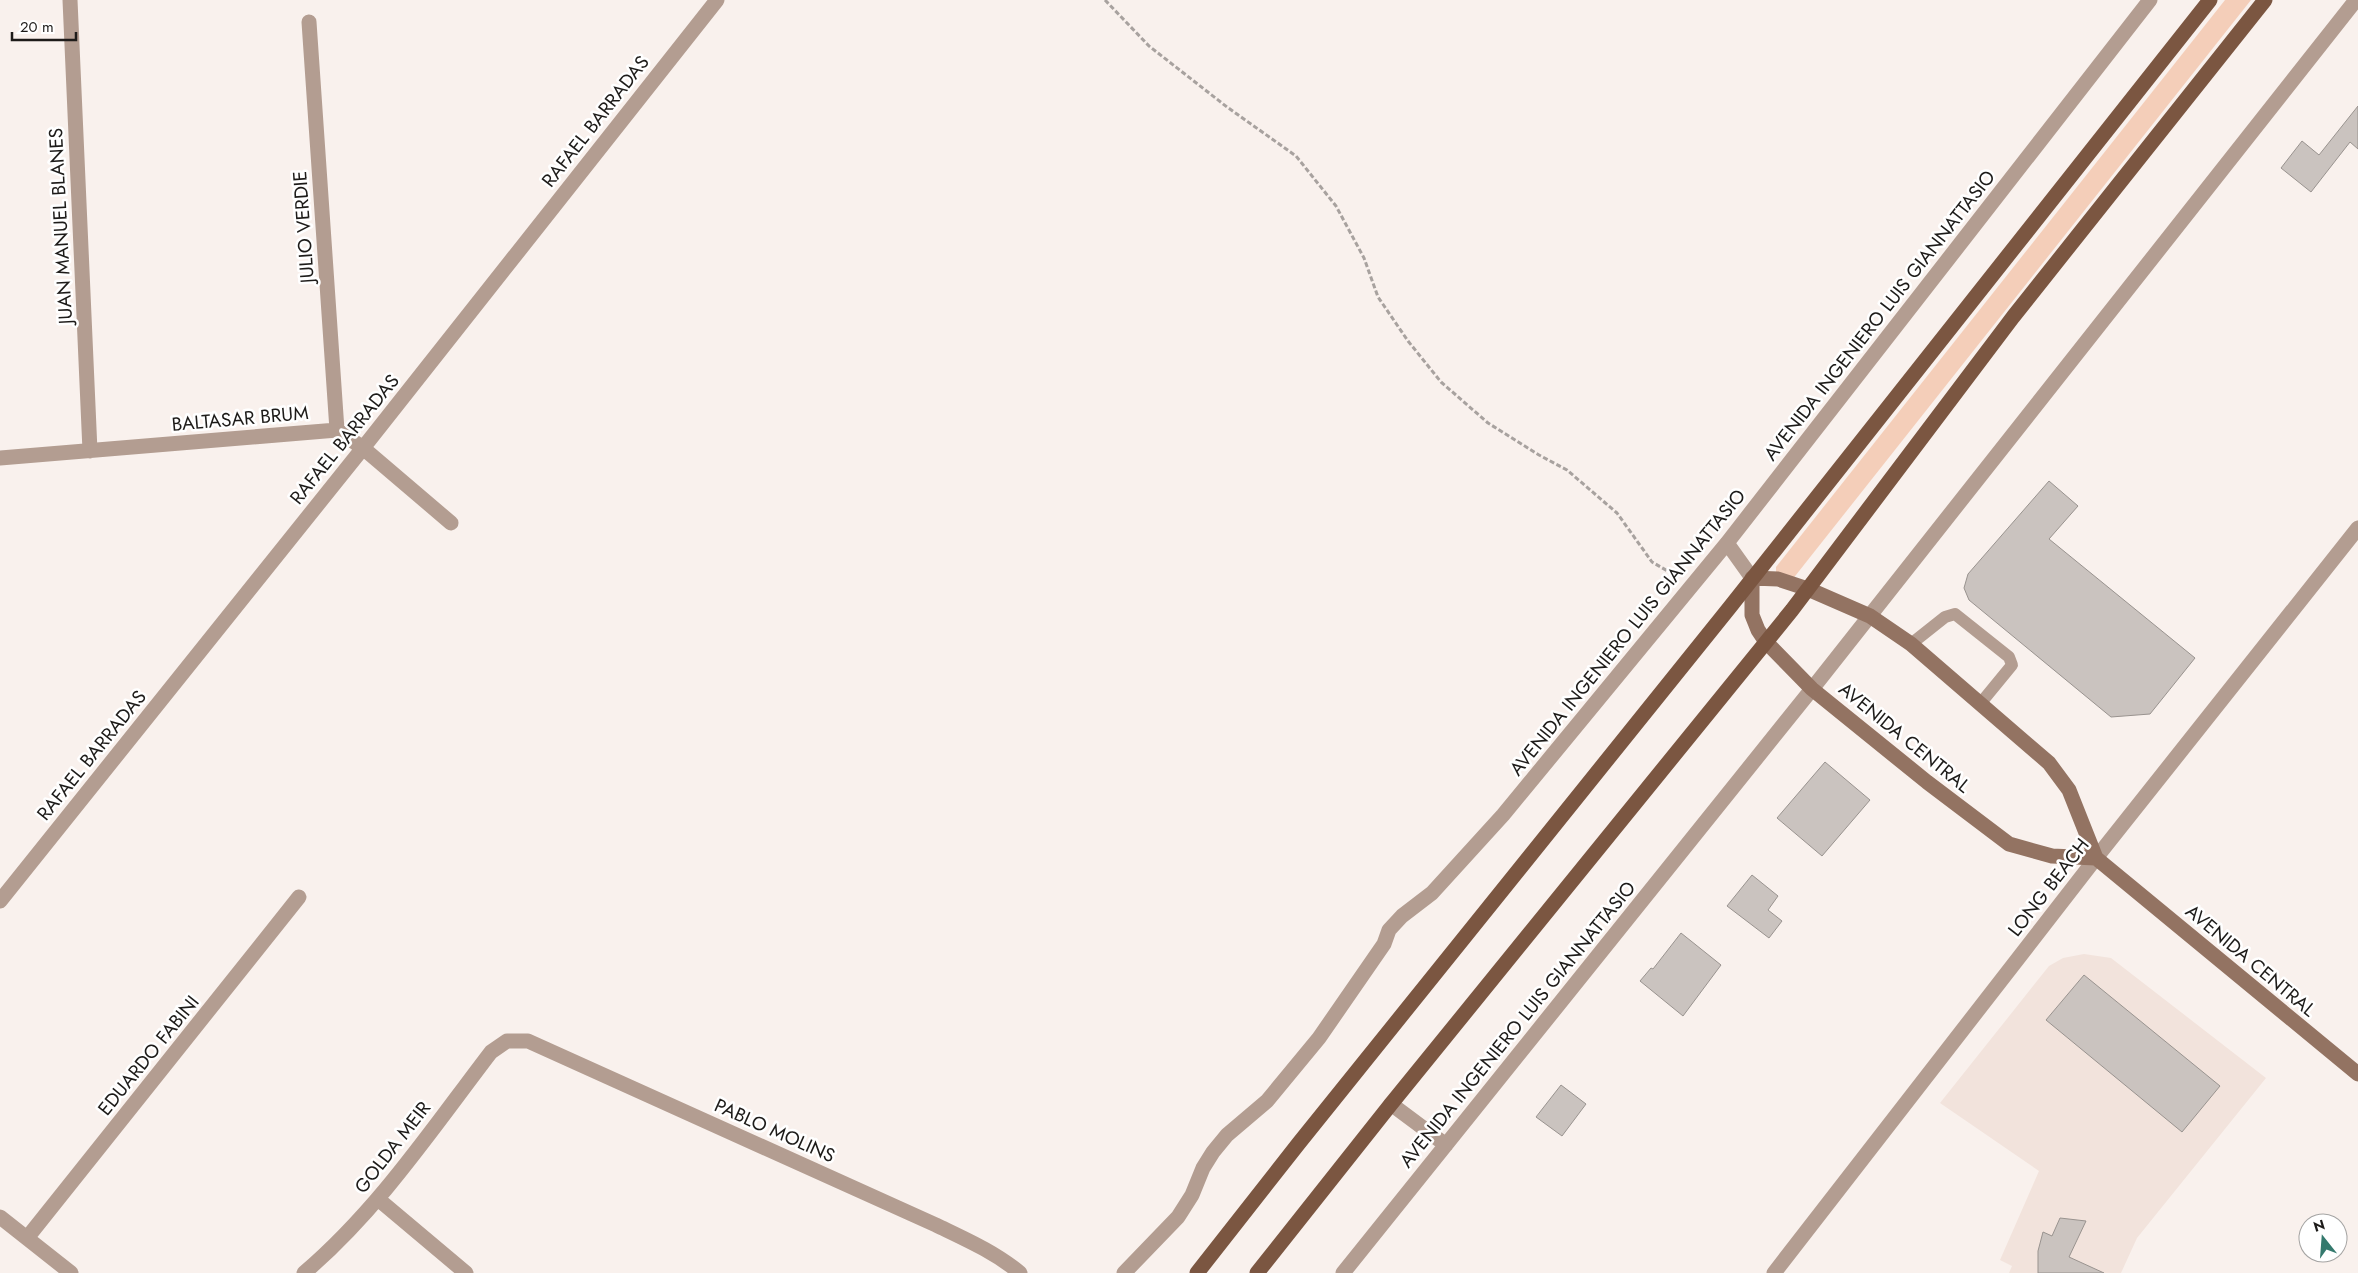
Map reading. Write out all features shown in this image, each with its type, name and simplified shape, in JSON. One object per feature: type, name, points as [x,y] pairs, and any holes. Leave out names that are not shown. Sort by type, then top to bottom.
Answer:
[{"type":"main road","points":[[1197,1273],[1752,578],[2210,0]]},
{"type":"main road","points":[[1257,1273],[1391,1104],[1808,589],[2013,317],[2265,0]]},
{"type":"street","name":"JUAN MANUEL BLANES","points":[[70,0],[90,451]]},
{"type":"street","name":"RAFAEL BARRADAS","points":[[0,901],[363,448],[717,0]]},
{"type":"street","name":"AVENIDA INGENIERO LUIS GIANNATTASIO","points":[[1124,1273],[1178,1217],[1192,1195],[1203,1168],[1227,1135],[1259,1109],[1319,1038],[1384,944],[1389,930],[1402,916],[1432,892],[1503,815],[1727,543],[2150,0]]},
{"type":"street","name":"AVENIDA INGENIERO LUIS GIANNATTASIO","points":[[1343,1273],[1812,689],[2354,5]]},
{"type":"street","name":"JULIO VERDIE","points":[[309,22],[337,430]]},
{"type":"street","name":"BALTASAR BRUM","points":[[0,458],[337,430]]},
{"type":"street","points":[[337,430],[363,448],[451,523]]},
{"type":"street","name":"LONG BEACH","points":[[1774,1273],[2096,858],[2358,528]]},
{"type":"street","points":[[1727,543],[1752,578]]},
{"type":"street","name":"AVENIDA CENTRAL","points":[[2096,858],[2052,856],[2009,844],[1927,782],[1812,689],[1766,642],[1752,615],[1752,578],[1778,579],[1808,589],[1870,616],[1911,644],[2049,763],[2069,790],[2096,858],[2358,1074]]},
{"type":"street","name":"EDUARDO FABINI","points":[[27,1238],[299,897]]},
{"type":"street","name":"GOLDA MEIR","points":[[304,1273],[334,1248],[378,1199],[491,1052],[507,1041]]},
{"type":"street","name":"PABLO MOLINS","points":[[507,1041],[528,1041],[936,1225],[983,1248],[1020,1273]]},
{"type":"street","points":[[1391,1104],[1446,1145]]},
{"type":"street","points":[[378,1199],[466,1273]]},
{"type":"street","points":[[0,1217],[71,1273]]},
{"type":"lane","points":[[1911,644],[1945,617],[1955,614],[2009,657],[2012,665],[1980,704]]},
{"type":"path","points":[[1105,0],[1149,46],[1227,107],[1296,156],[1336,206],[1364,258],[1378,298],[1408,341],[1441,382],[1488,423],[1567,470],[1617,513],[1652,562],[1670,571],[1690,586]]},
{"type":"shaded area","points":[[2225,0],[2251,0],[1792,580],[1776,575],[1776,567]]},
{"type":"shaded area","points":[[2084,954],[2111,958],[2266,1078],[2137,1238],[2121,1273],[2009,1273],[2012,1266],[2000,1260],[2039,1171],[1940,1103],[2049,966],[2063,958]]},
{"type":"building","points":[[2358,106],[2358,149],[2350,142],[2311,192],[2281,168],[2302,141],[2319,155]]},
{"type":"building","points":[[2049,481],[2078,506],[2049,539],[2195,658],[2150,714],[2111,717],[1969,600],[1964,588],[1968,574]]},
{"type":"building","points":[[1825,762],[1870,800],[1822,856],[1777,818]]},
{"type":"building","points":[[1752,875],[1778,896],[1768,910],[1782,921],[1769,938],[1727,906]]},
{"type":"building","points":[[1681,933],[1721,965],[1683,1016],[1640,981],[1651,968],[1653,969]]},
{"type":"building","points":[[2084,975],[2220,1086],[2182,1132],[2046,1020]]},
{"type":"building","points":[[1561,1085],[1586,1104],[1562,1136],[1536,1117]]},
{"type":"building","points":[[2060,1218],[2086,1221],[2069,1257],[2104,1273],[2038,1273],[2038,1251],[2043,1232],[2052,1236]]}]
